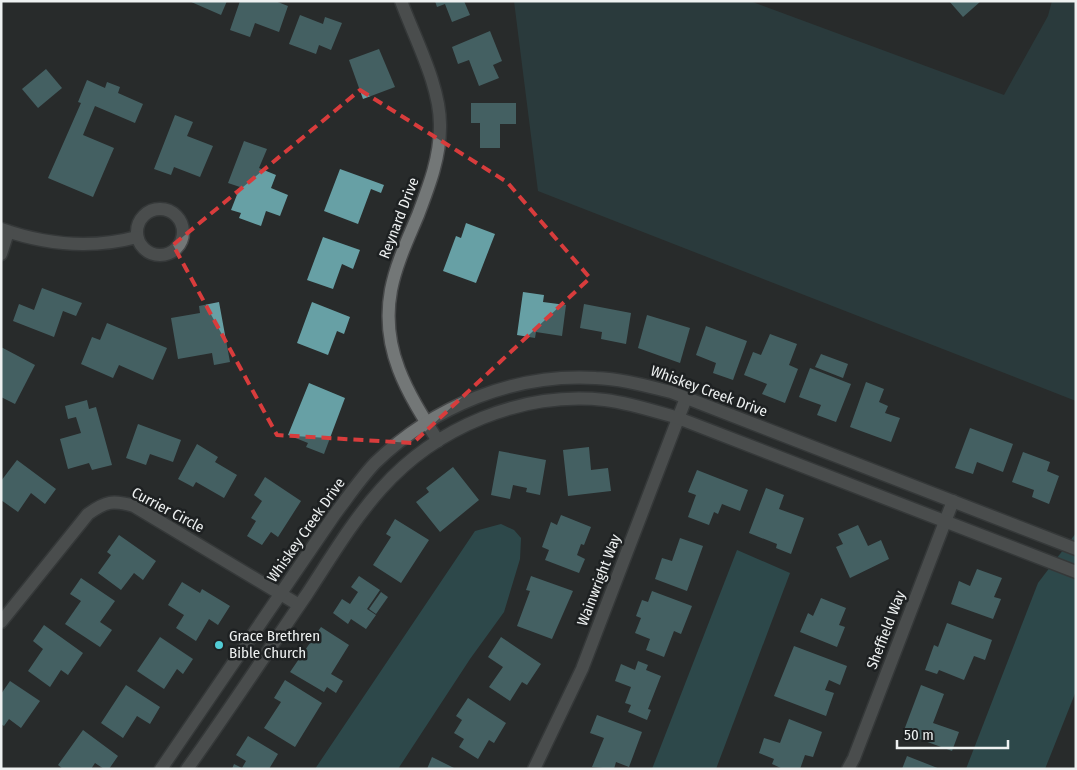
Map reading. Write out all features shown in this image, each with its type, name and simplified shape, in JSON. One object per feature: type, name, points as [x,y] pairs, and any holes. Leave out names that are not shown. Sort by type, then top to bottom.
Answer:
[{"type":"street","name":"Reynard Drive","points":[[401,1],[438,103],[440,126],[435,166],[397,268],[388,309],[390,348],[396,366],[438,441]]},
{"type":"street","points":[[1,254],[5,231],[44,241],[83,245],[117,242],[137,237]]},
{"type":"street","name":"Whiskey Creek Drive","points":[[161,769],[335,514],[364,475],[400,441],[426,422],[458,404],[502,388],[559,378],[597,378],[634,383],[686,398],[1076,549]]},
{"type":"street","name":"Wainwright Way","points":[[534,769],[585,661],[686,398]]},
{"type":"street","points":[[187,769],[380,490],[414,457],[438,441],[486,416],[519,406],[570,400],[604,400],[642,407],[678,418],[1076,572]]},
{"type":"street","name":"Sheffield Way","points":[[848,769],[854,758],[953,501]]},
{"type":"street","name":"Currier Circle","points":[[1,622],[88,514],[102,504],[118,502],[134,506],[299,605]]},
{"type":"highlighted area","points":[[360,90],[507,182],[590,278],[413,443],[277,435],[173,245]]},
{"type":"shaded area","points":[[514,1],[750,1],[1004,95],[1048,16],[1052,1],[1076,1],[1076,401],[538,191]]},
{"type":"shaded area","points":[[501,524],[514,530],[521,538],[520,559],[504,612],[470,659],[398,769],[315,769],[475,531]]},
{"type":"shaded area","points":[[1076,533],[1076,691],[1045,769],[966,769],[1038,583]]},
{"type":"shaded area","points":[[737,550],[790,573],[716,769],[652,769]]},
{"type":"building","points":[[189,1],[227,1],[221,15]]},
{"type":"building","points":[[240,1],[275,1],[288,6],[279,32],[255,23],[250,37],[230,30]]},
{"type":"building","points":[[435,1],[464,1],[470,15],[452,22],[445,4],[437,7]]},
{"type":"building","points":[[949,1],[981,1],[963,17]]},
{"type":"building","points":[[300,15],[323,24],[325,17],[342,23],[331,50],[319,45],[316,54],[289,44]]},
{"type":"building","points":[[490,31],[502,61],[493,65],[499,78],[479,86],[469,60],[458,64],[452,47]]},
{"type":"building","points":[[379,49],[395,87],[363,99],[349,60]]},
{"type":"building","points":[[46,69],[62,88],[38,108],[22,89]]},
{"type":"building","points":[[87,80],[105,88],[107,82],[120,87],[118,93],[143,104],[135,123],[95,106],[83,135],[114,148],[93,197],[48,178],[81,103],[78,102]]},
{"type":"building","points":[[471,103],[516,103],[516,124],[500,124],[500,148],[480,148],[480,123],[471,123]]},
{"type":"building","points":[[175,115],[193,122],[187,136],[213,146],[200,177],[174,167],[171,175],[154,169]]},
{"type":"building","points":[[244,141],[267,149],[259,168],[276,175],[271,188],[288,195],[280,216],[266,211],[261,226],[239,218],[241,213],[231,210],[240,187],[228,183]]},
{"type":"building","points":[[340,169],[384,185],[381,193],[371,189],[358,224],[324,211]]},
{"type":"building","points":[[466,223],[495,234],[476,283],[443,271],[456,236],[461,238]]},
{"type":"building","points":[[323,237],[360,250],[353,269],[342,264],[333,289],[307,280]]},
{"type":"building","points":[[42,288],[82,303],[76,316],[63,311],[54,337],[13,321],[19,304],[34,310]]},
{"type":"building","points":[[523,292],[544,295],[543,302],[566,305],[562,336],[536,332],[535,338],[517,335]]},
{"type":"building","points":[[219,302],[230,362],[214,365],[212,353],[178,359],[171,318],[200,313],[199,306]]},
{"type":"building","points":[[312,302],[350,317],[344,334],[337,331],[328,355],[297,343]]},
{"type":"building","points":[[584,304],[631,313],[626,344],[601,339],[602,332],[580,328]]},
{"type":"building","points":[[647,315],[690,328],[680,363],[638,348]]},
{"type":"building","points":[[107,323],[167,348],[153,380],[119,365],[113,378],[81,364],[92,337],[100,340]]},
{"type":"building","points":[[706,326],[747,341],[733,380],[713,373],[716,363],[696,355]]},
{"type":"building","points":[[770,334],[797,344],[789,365],[798,369],[785,403],[762,394],[767,384],[744,375],[753,352],[761,355]]},
{"type":"building","points":[[1,347],[35,365],[15,404],[1,397]]},
{"type":"building","points":[[821,354],[848,364],[843,378],[815,367]]},
{"type":"building","points":[[810,368],[851,384],[836,422],[817,415],[821,405],[799,397]]},
{"type":"building","points":[[866,382],[884,389],[879,402],[888,406],[885,413],[900,418],[891,442],[850,427]]},
{"type":"building","points":[[309,383],[345,398],[324,454],[306,447],[308,443],[288,435]]},
{"type":"building","points":[[87,400],[89,409],[96,407],[112,465],[92,470],[89,463],[68,469],[60,439],[81,433],[76,417],[68,419],[65,406]]},
{"type":"building","points":[[138,424],[181,440],[173,462],[150,454],[146,465],[126,458]]},
{"type":"building","points":[[970,428],[1013,444],[1003,472],[977,462],[973,474],[955,468]]},
{"type":"building","points":[[197,444],[218,457],[215,462],[237,475],[224,498],[196,482],[193,487],[178,479]]},
{"type":"building","points":[[589,447],[591,470],[608,468],[611,491],[568,496],[563,450]]},
{"type":"building","points":[[499,451],[546,460],[540,495],[526,492],[527,488],[513,485],[510,499],[491,495]]},
{"type":"building","points":[[1023,452],[1050,462],[1047,471],[1059,476],[1049,504],[1032,497],[1034,490],[1012,482]]},
{"type":"building","points":[[17,460],[56,489],[45,504],[31,493],[18,512],[1,500],[1,481]]},
{"type":"building","points":[[453,467],[479,500],[440,532],[416,502],[429,492],[426,488]]},
{"type":"building","points":[[697,470],[748,490],[740,511],[722,504],[718,514],[714,512],[709,525],[688,517],[696,495],[688,492]]},
{"type":"building","points":[[265,477],[301,501],[278,537],[271,532],[262,545],[247,536],[256,521],[251,518],[262,501],[254,495]]},
{"type":"building","points":[[766,488],[784,495],[779,509],[804,518],[791,554],[776,548],[777,544],[749,533]]},
{"type":"building","points":[[561,515],[591,527],[584,545],[581,544],[577,555],[585,559],[579,573],[545,560],[549,550],[542,547],[551,522],[557,525]]},
{"type":"building","points":[[395,519],[429,540],[401,583],[373,565],[391,537],[386,534]]},
{"type":"building","points":[[858,525],[868,546],[881,540],[889,559],[850,578],[836,547],[843,544],[838,534]]},
{"type":"building","points":[[119,535],[156,561],[143,580],[134,573],[121,590],[98,573],[111,555],[107,552]]},
{"type":"building","points":[[680,538],[703,546],[687,591],[655,579],[662,558],[672,561]]},
{"type":"building","points":[[977,569],[1002,578],[994,597],[1001,599],[993,619],[951,604],[959,581],[970,586]]},
{"type":"building","points":[[359,576],[380,590],[367,609],[376,615],[366,629],[351,619],[348,624],[333,613],[342,599],[350,604],[358,592],[351,587]]},
{"type":"building","points":[[531,576],[573,591],[552,639],[517,626],[530,591],[526,590]]},
{"type":"building","points":[[81,578],[115,601],[100,622],[112,630],[100,647],[65,624],[81,601],[70,594]]},
{"type":"building","points":[[182,582],[200,593],[202,589],[230,606],[218,625],[209,619],[196,641],[176,628],[184,615],[168,605]]},
{"type":"building","points":[[652,591],[692,606],[681,634],[674,631],[664,657],[646,650],[650,639],[635,633],[641,618],[636,616],[642,600],[648,602]]},
{"type":"building","points":[[381,592],[388,597],[376,614],[369,609]]},
{"type":"building","points":[[821,598],[846,608],[839,625],[845,627],[837,647],[800,632],[808,613],[813,616]]},
{"type":"building","points":[[947,623],[992,640],[985,660],[974,656],[964,680],[939,670],[937,674],[925,670],[934,645],[938,647]]},
{"type":"building","points":[[44,625],[83,653],[68,675],[61,670],[50,687],[28,671],[43,649],[33,641]]},
{"type":"building","points":[[321,627],[349,645],[331,674],[343,681],[336,693],[327,687],[324,692],[290,672]]},
{"type":"building","points":[[160,637],[193,659],[183,674],[177,669],[164,689],[137,671]]},
{"type":"building","points":[[501,637],[541,664],[527,685],[522,682],[510,701],[489,687],[503,667],[488,657]]},
{"type":"building","points":[[794,646],[847,666],[840,685],[829,680],[825,690],[834,693],[826,716],[774,696]]},
{"type":"building","points":[[638,661],[648,665],[646,670],[661,676],[648,709],[651,710],[647,720],[628,712],[631,705],[625,703],[631,687],[615,681],[621,664],[635,670]]},
{"type":"building","points":[[285,680],[322,703],[295,747],[264,728],[281,702],[274,698]]},
{"type":"building","points":[[10,681],[40,701],[21,728],[9,719],[4,726],[1,724],[1,694]]},
{"type":"building","points":[[126,685],[160,707],[150,724],[137,716],[123,738],[101,723]]},
{"type":"building","points":[[921,685],[944,694],[933,723],[959,732],[952,751],[903,733]]},
{"type":"building","points":[[468,698],[506,723],[494,743],[489,740],[478,759],[459,747],[464,739],[454,733],[462,720],[456,716]]},
{"type":"building","points":[[597,715],[642,732],[629,767],[616,762],[614,769],[592,767],[604,738],[590,733]]},
{"type":"building","points":[[789,719],[822,732],[813,757],[805,755],[800,769],[783,769],[772,764],[774,759],[759,753],[764,738],[780,743]]},
{"type":"building","points":[[83,730],[118,756],[109,769],[104,769],[95,763],[91,769],[63,769],[58,765]]},
{"type":"building","points":[[248,736],[278,754],[269,769],[232,769],[234,764],[242,768],[246,761],[236,755]]},
{"type":"building","points":[[907,756],[940,769],[902,769]]},
{"type":"building","points":[[432,757],[456,769],[427,769]]},
{"type":"place","name":"Grace Brethren Bible Church","points":[[219,645]]}]
